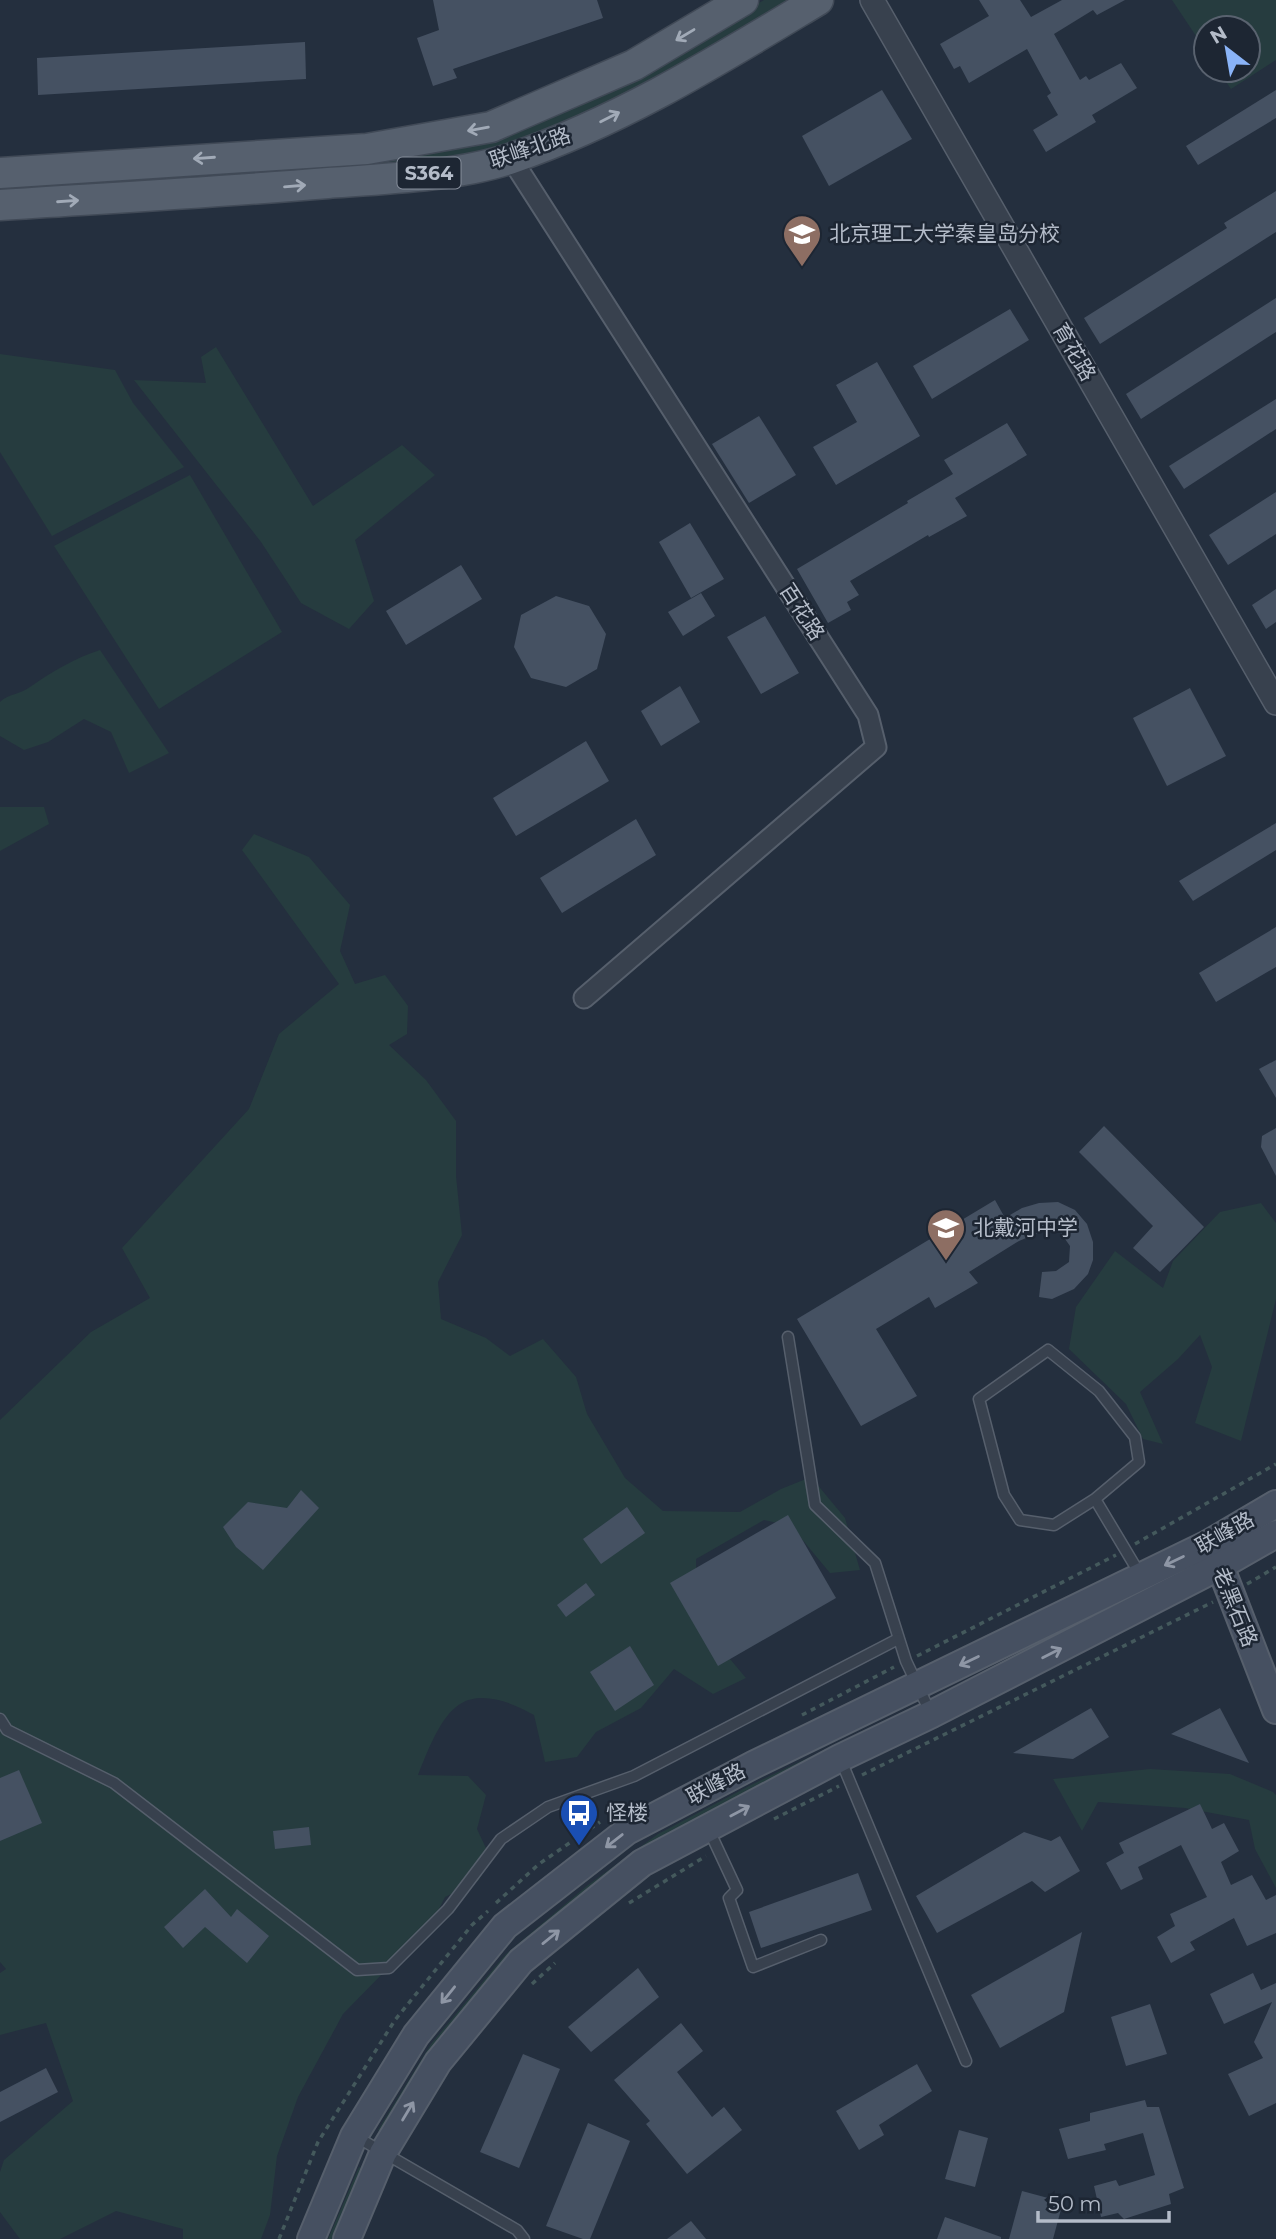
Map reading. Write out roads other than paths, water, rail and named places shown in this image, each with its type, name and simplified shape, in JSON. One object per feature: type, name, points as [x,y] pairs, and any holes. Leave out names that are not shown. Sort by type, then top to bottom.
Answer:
[{"type":"main road","name":"联峰北路","points":[[0,173],[368,149],[491,127],[634,65],[743,0]]},
{"type":"main road","name":"联峰北路","points":[[0,205],[399,178],[485,165],[511,158],[588,128],[691,76],[818,0]]},
{"type":"main road","name":"联峰路","points":[[347,2239],[383,2153],[438,2062],[521,1961],[642,1863],[713,1838],[845,1769],[932,1714],[1214,1555],[1276,1504]]},
{"type":"main road","name":"联峰路","points":[[311,2239],[354,2136],[416,2035],[505,1926],[627,1831],[752,1765],[1142,1577],[1276,1534]]},
{"type":"main road","name":"老黑石路","points":[[1214,1555],[1276,1710]]},
{"type":"street","name":"育花路","points":[[872,0],[1276,703]]},
{"type":"street","name":"百花路","points":[[511,158],[868,715],[876,747],[584,998]]},
{"type":"lane","points":[[788,1337],[815,1505],[875,1563],[905,1661],[932,1714]]},
{"type":"lane","points":[[1048,1350],[1099,1391],[1135,1437],[1139,1462],[1095,1499],[1054,1525],[1020,1520],[1004,1495],[979,1399],[1048,1350]]},
{"type":"lane","points":[[1095,1499],[1142,1577]]},
{"type":"lane","points":[[0,1719],[7,1730],[114,1783],[357,1970],[388,1968],[449,1909],[501,1839],[548,1807],[634,1776],[898,1639]]},
{"type":"lane","points":[[845,1769],[966,2061]]},
{"type":"lane","points":[[713,1838],[737,1890],[729,1898],[753,1967],[821,1940]]},
{"type":"lane","points":[[354,2136],[517,2230],[524,2239]]},
{"type":"place","name":"北京理工大学秦皇岛分校","points":[[802,268]]},
{"type":"place","name":"北戴河中学","points":[[946,1262]]},
{"type":"place","name":"怪楼","points":[[579,1847]]}]
